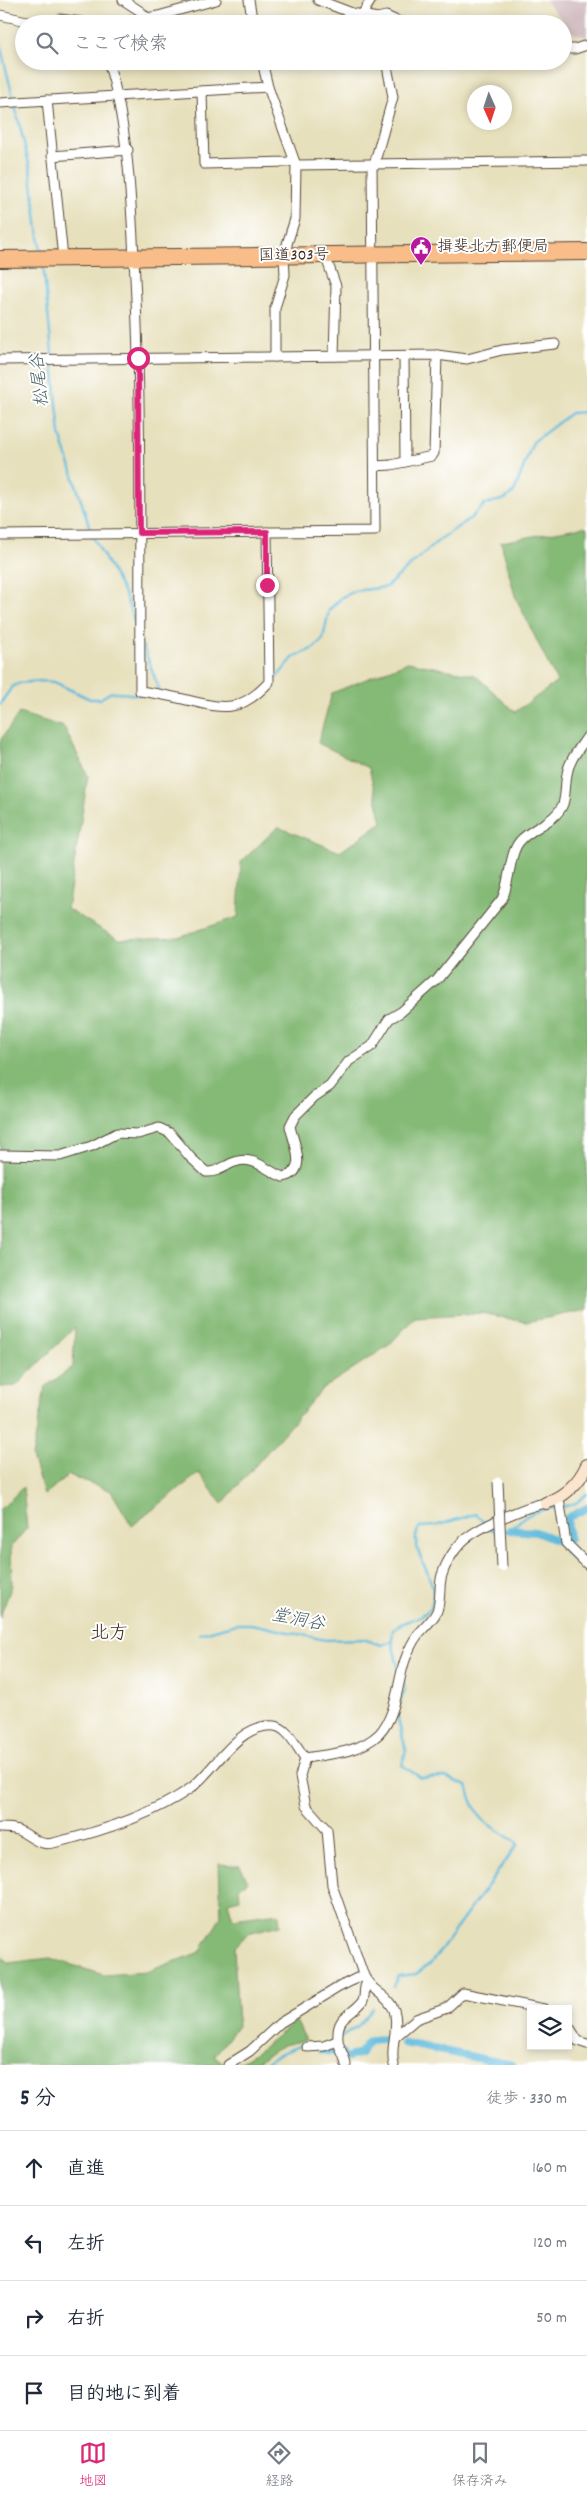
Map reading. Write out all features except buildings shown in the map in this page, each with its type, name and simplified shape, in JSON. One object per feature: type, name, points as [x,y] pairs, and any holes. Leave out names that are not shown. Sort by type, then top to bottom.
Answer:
[{"type":"highway","name":"国道303号","points":[[0,259],[587,252]]},
{"type":"street","points":[[123,0],[143,15]]},
{"type":"street","points":[[158,15],[216,0]]},
{"type":"street","points":[[249,0],[252,15]]},
{"type":"street","points":[[318,0],[352,13],[363,14],[371,0]]},
{"type":"street","points":[[0,15],[15,18]]},
{"type":"street","points":[[572,49],[587,45]]},
{"type":"street","points":[[111,70],[119,96],[128,150],[134,258],[138,358],[140,691],[211,707],[230,708],[247,702],[268,682],[267,532]]},
{"type":"street","points":[[264,70],[268,87],[294,162],[294,219],[287,244],[285,275],[275,308],[276,357]]},
{"type":"street","points":[[0,535],[375,531],[373,165],[393,96],[388,70]]},
{"type":"street","points":[[0,103],[268,87]]},
{"type":"street","points":[[202,91],[204,164],[294,162],[373,165],[587,161]]},
{"type":"street","points":[[47,100],[63,258]]},
{"type":"street","points":[[52,156],[128,150]]},
{"type":"street","points":[[325,256],[336,286],[334,356]]},
{"type":"street","points":[[0,360],[437,355],[468,359],[502,350],[555,344]]},
{"type":"street","points":[[374,466],[405,462],[432,456],[434,453],[437,355]]},
{"type":"street","points":[[404,356],[405,462]]},
{"type":"street","points":[[0,1155],[60,1156],[92,1146],[117,1133],[138,1134],[159,1128],[170,1133],[190,1157],[206,1172],[218,1171],[236,1162],[245,1160],[254,1161],[283,1177],[291,1173],[296,1166],[298,1152],[290,1126],[295,1116],[314,1097],[330,1086],[349,1061],[372,1046],[389,1019],[401,1012],[437,980],[502,899],[508,888],[518,843],[527,833],[551,819],[559,811],[563,804],[570,762],[587,737]]},
{"type":"street","points":[[305,1758],[349,1751],[362,1746],[380,1732],[394,1702],[405,1659],[416,1638],[435,1615],[439,1606],[442,1576],[460,1544],[470,1535],[532,1505],[546,1503],[559,1498],[578,1481],[587,1465]]},
{"type":"street","points":[[498,1482],[502,1567]]},
{"type":"street","points":[[559,1498],[566,1543],[587,1564]]},
{"type":"street","points":[[0,1828],[13,1829],[44,1844],[140,1816],[193,1786],[242,1736],[266,1727],[282,1728],[305,1758]]},
{"type":"street","points":[[305,1758],[300,1776],[306,1806],[327,1830],[332,1885],[365,1979],[364,2000],[342,2019],[338,2036],[346,2065]]},
{"type":"street","points":[[365,1979],[390,2002],[396,2016],[392,2057],[394,2065]]},
{"type":"street","points":[[228,2065],[250,2051],[280,2023],[339,1987],[365,1979]]},
{"type":"street","points":[[395,2037],[416,2019],[447,2008],[462,1993],[527,2006]]},
{"type":"street","points":[[572,2031],[578,2041],[587,2044]]},
{"type":"street","points":[[307,2048],[324,2046],[338,2036]]},
{"type":"shaded area","points":[[545,0],[587,0],[587,37],[572,32],[572,15],[558,15]]},
{"type":"green space","points":[[583,527],[587,528],[587,1310],[526,1322],[481,1313],[415,1317],[389,1345],[322,1389],[222,1504],[199,1473],[132,1526],[111,1491],[69,1475],[44,1495],[32,1457],[45,1387],[73,1367],[75,1327],[16,1386],[0,1387],[0,741],[19,713],[64,727],[88,776],[67,909],[118,939],[178,937],[238,917],[241,862],[278,827],[340,852],[382,822],[369,768],[318,743],[332,693],[408,662],[475,675],[515,712],[557,682],[515,596],[501,542]]},
{"type":"green space","points":[[23,1487],[27,1528],[11,1547],[12,1585],[0,1617],[0,1510]]},
{"type":"green space","points":[[219,1864],[240,1866],[248,1881],[239,1888],[240,1899],[228,1902],[233,1919],[279,1913],[280,1925],[248,1933],[234,1948],[238,2026],[215,2055],[225,2065],[0,2065],[0,1954],[8,1963],[50,1958],[104,1975],[146,1972],[200,1952],[221,1917]]},
{"type":"green space","points":[[296,2021],[306,2040],[283,2045],[252,2065],[235,2065],[254,2054]]},
{"type":"waterway","name":"松尾谷","points":[[0,44],[30,168],[41,253]]},
{"type":"waterway","name":"松尾谷","points":[[43,263],[60,434],[91,532]]},
{"type":"waterway","points":[[271,684],[294,657],[314,648],[323,639],[329,610],[342,597],[355,591],[386,587],[439,540],[472,517],[485,504],[505,499],[514,492],[533,442],[571,413],[587,412]]},
{"type":"waterway","name":"松尾谷","points":[[93,537],[125,595],[136,626]]},
{"type":"waterway","name":"松尾谷","points":[[143,646],[160,692]]},
{"type":"waterway","points":[[0,704],[12,687],[20,683],[39,681],[54,682],[90,699],[100,699],[111,692],[139,695]]},
{"type":"waterway","points":[[563,1507],[576,1503],[587,1494]]},
{"type":"waterway","points":[[503,1531],[510,1530],[531,1514],[557,1507]]},
{"type":"waterway","points":[[569,1539],[567,1518],[587,1508]]},
{"type":"waterway","points":[[399,1671],[392,1641],[393,1630],[397,1626],[427,1612],[433,1598],[429,1576],[416,1545],[416,1535],[420,1527],[435,1526],[476,1514],[489,1528],[498,1532]]},
{"type":"waterway","points":[[510,1530],[536,1532],[561,1542]]},
{"type":"waterway","points":[[566,1549],[579,1561]]},
{"type":"waterway","name":"堂洞谷","points":[[200,1634],[236,1624],[251,1624],[326,1640],[363,1639],[381,1645],[392,1641]]},
{"type":"waterway","points":[[394,1987],[398,1976],[416,1974],[431,1963],[518,1844],[485,1822],[475,1809],[467,1786],[445,1777],[421,1778],[402,1765],[406,1750],[396,1712],[405,1690],[403,1680]]},
{"type":"waterway","points":[[340,2037],[359,2025],[373,2008]]},
{"type":"waterway","points":[[348,2057],[359,2054],[372,2040],[386,2039]]},
{"type":"waterway","points":[[404,2043],[512,2065]]},
{"type":"waterway","points":[[262,2065],[284,2052],[305,2044]]},
{"type":"waterway","points":[[321,2050],[342,2053]]},
{"type":"place","name":"揖斐北方郵便局","points":[[421,266]]},
{"type":"district","name":"北方","points":[[109,1634]]},
{"type":"route","points":[[138,358],[139,533],[267,532],[267,585]]}]
